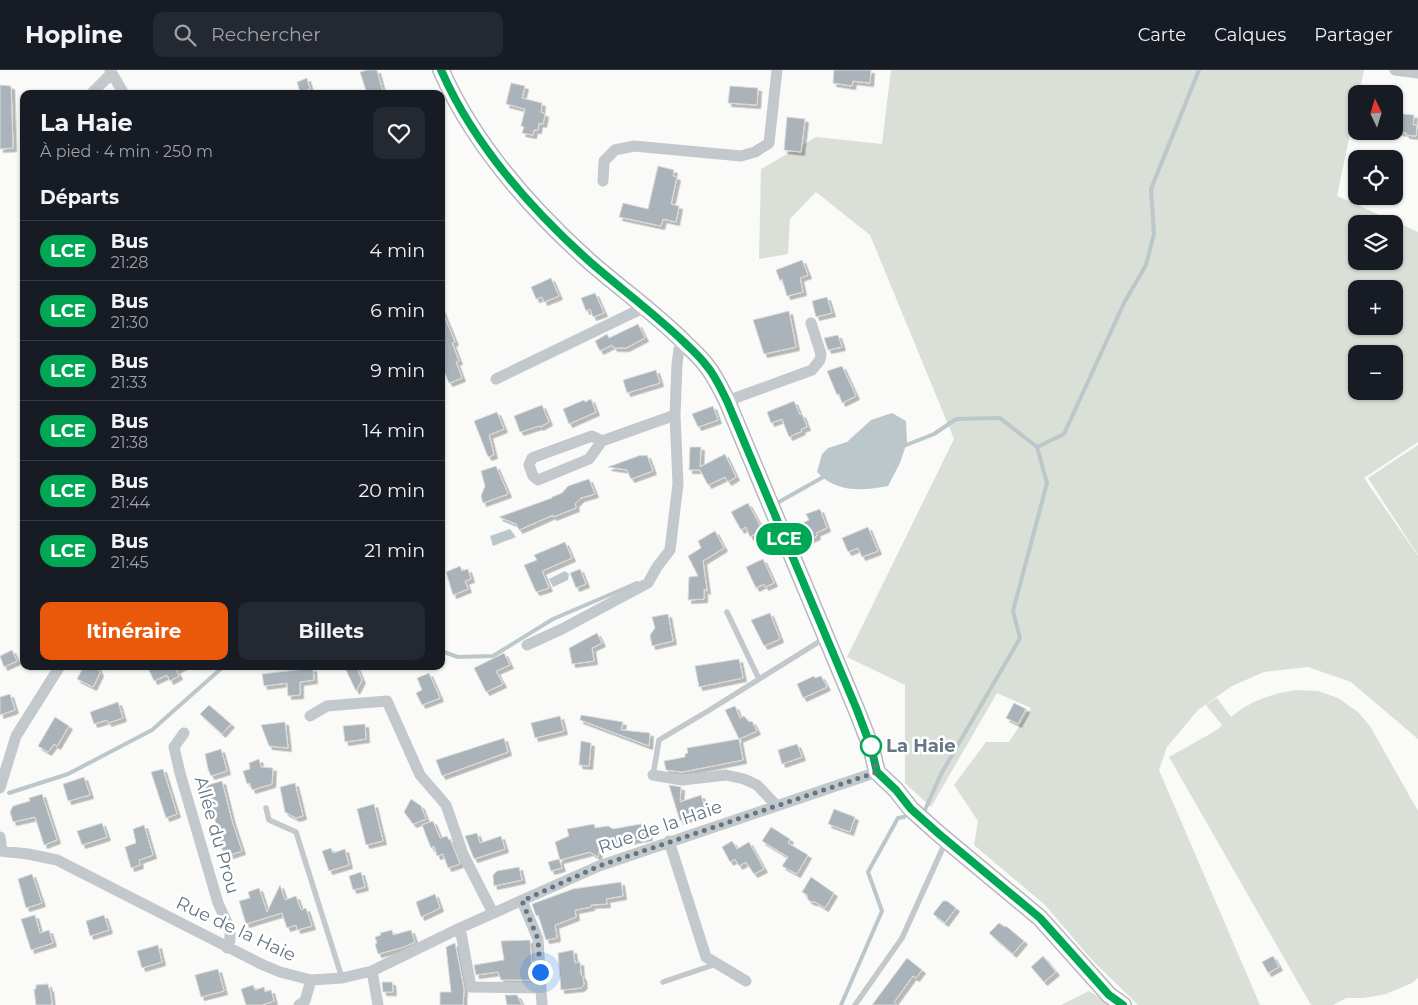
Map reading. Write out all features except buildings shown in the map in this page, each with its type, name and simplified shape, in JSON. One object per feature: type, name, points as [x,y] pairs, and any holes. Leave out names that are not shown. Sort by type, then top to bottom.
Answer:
[{"type":"street","points":[[441,70],[448,87],[479,137],[509,178],[547,222],[590,262],[645,307],[706,364],[727,401],[826,636],[871,747],[877,772],[896,790],[911,809],[1040,918],[1106,1000],[1123,1005]]},
{"type":"street","points":[[603,181],[604,161],[615,150],[634,146],[741,156],[755,152],[769,143],[777,70]]},
{"type":"street","points":[[1395,70],[1418,73]]},
{"type":"street","points":[[95,90],[111,72],[122,90]]},
{"type":"street","points":[[496,379],[645,307]]},
{"type":"street","points":[[727,401],[812,370],[820,360],[821,354],[811,323]]},
{"type":"street","points":[[527,645],[648,584],[657,567],[670,550],[678,484],[677,364],[679,349],[684,342]]},
{"type":"street","points":[[602,441],[592,436],[532,458],[528,465],[533,476],[538,480],[589,459],[602,441],[676,415]]},
{"type":"street","points":[[0,788],[16,736],[57,670]]},
{"type":"street","points":[[310,716],[327,706],[387,701],[420,775],[446,805],[463,854],[493,913]]},
{"type":"street","name":"Allée du Prou","points":[[184,733],[174,747],[218,903],[230,929],[230,940],[227,948]]},
{"type":"street","name":"Rue de la Haie","points":[[1,851],[57,860],[227,948],[280,972],[311,980],[342,978],[372,971],[460,928],[599,866],[877,772]]},
{"type":"street","points":[[653,775],[682,780],[726,775],[744,779],[758,785],[777,806]]},
{"type":"street","points":[[0,837],[1,851]]},
{"type":"street","points":[[669,842],[706,957],[746,981]]},
{"type":"street","points":[[522,901],[538,939],[542,1005]]},
{"type":"street","points":[[460,928],[471,987],[541,988]]},
{"type":"street","points":[[372,971],[378,1005]]},
{"type":"street","points":[[299,1005],[305,1001],[311,980]]},
{"type":"lane","points":[[727,612],[759,679]]},
{"type":"lane","points":[[653,775],[659,740],[826,636]]},
{"type":"lane","points":[[266,808],[269,820],[296,832],[342,978]]},
{"type":"lane","points":[[855,1005],[902,938],[946,840]]},
{"type":"lane","points":[[663,982],[717,963]]},
{"type":"shaded area","points":[[891,70],[1364,70],[1361,85],[1348,85],[1349,140],[1337,196],[1348,201],[1348,205],[1357,205],[1380,215],[1348,215],[1348,270],[1403,270],[1403,225],[1418,232],[1418,442],[1364,478],[1418,556],[1418,739],[1351,682],[1308,667],[1264,672],[1232,686],[1198,710],[1167,747],[1159,770],[1260,1005],[1138,1005],[1092,960],[1045,905],[974,845],[978,821],[954,785],[986,742],[1009,742],[1031,708],[997,693],[931,807],[905,783],[905,685],[847,657],[954,439],[870,235],[816,192],[790,219],[788,254],[759,259],[761,169],[816,137],[882,144]]},
{"type":"shaded area","points":[[892,413],[906,421],[907,442],[900,463],[888,486],[850,489],[833,484],[817,472],[822,454],[828,448],[847,442],[871,420]]},
{"type":"shaded area","points":[[1418,445],[1418,555],[1368,478]]},
{"type":"shaded area","points":[[510,529],[516,537],[493,546],[490,536]]},
{"type":"shaded area","points":[[565,571],[569,574],[568,580],[553,587],[549,579]]},
{"type":"shaded area","points":[[1296,690],[1318,691],[1338,698],[1358,712],[1370,726],[1418,811],[1418,978],[1412,983],[1386,994],[1364,998],[1346,998],[1333,1005],[1311,1005],[1169,757],[1217,730],[1222,725],[1206,705],[1217,698],[1231,717],[1238,711],[1261,699]]},
{"type":"shaded area","points":[[1089,991],[1112,1005],[1061,1005]]},
{"type":"waterway","points":[[1037,447],[1064,434],[1124,303],[1146,265],[1154,234],[1151,189],[1199,70]]},
{"type":"waterway","points":[[901,447],[934,434],[956,419],[1000,418],[1037,447],[1047,483],[1013,611],[1020,638],[941,774],[924,812]]},
{"type":"waterway","points":[[779,502],[825,476]]},
{"type":"waterway","points":[[445,652],[458,657],[493,656],[553,619],[637,583]]},
{"type":"waterway","points":[[9,793],[68,774],[152,730],[220,670]]},
{"type":"waterway","points":[[841,1005],[882,911],[868,872],[898,818],[904,817]]},
{"type":"bus line","name":"LCE","points":[[441,70],[448,87],[479,137],[503,170],[547,222],[590,262],[668,327],[706,364],[727,401],[826,636],[871,747],[877,772],[896,790],[911,809],[1040,918],[1070,954],[1109,995],[1123,1005]]},
{"type":"place","name":"La Haie","points":[[871,746]]},
{"type":"route","points":[[540,972],[538,939],[522,901],[599,866],[877,772],[871,746]]}]
